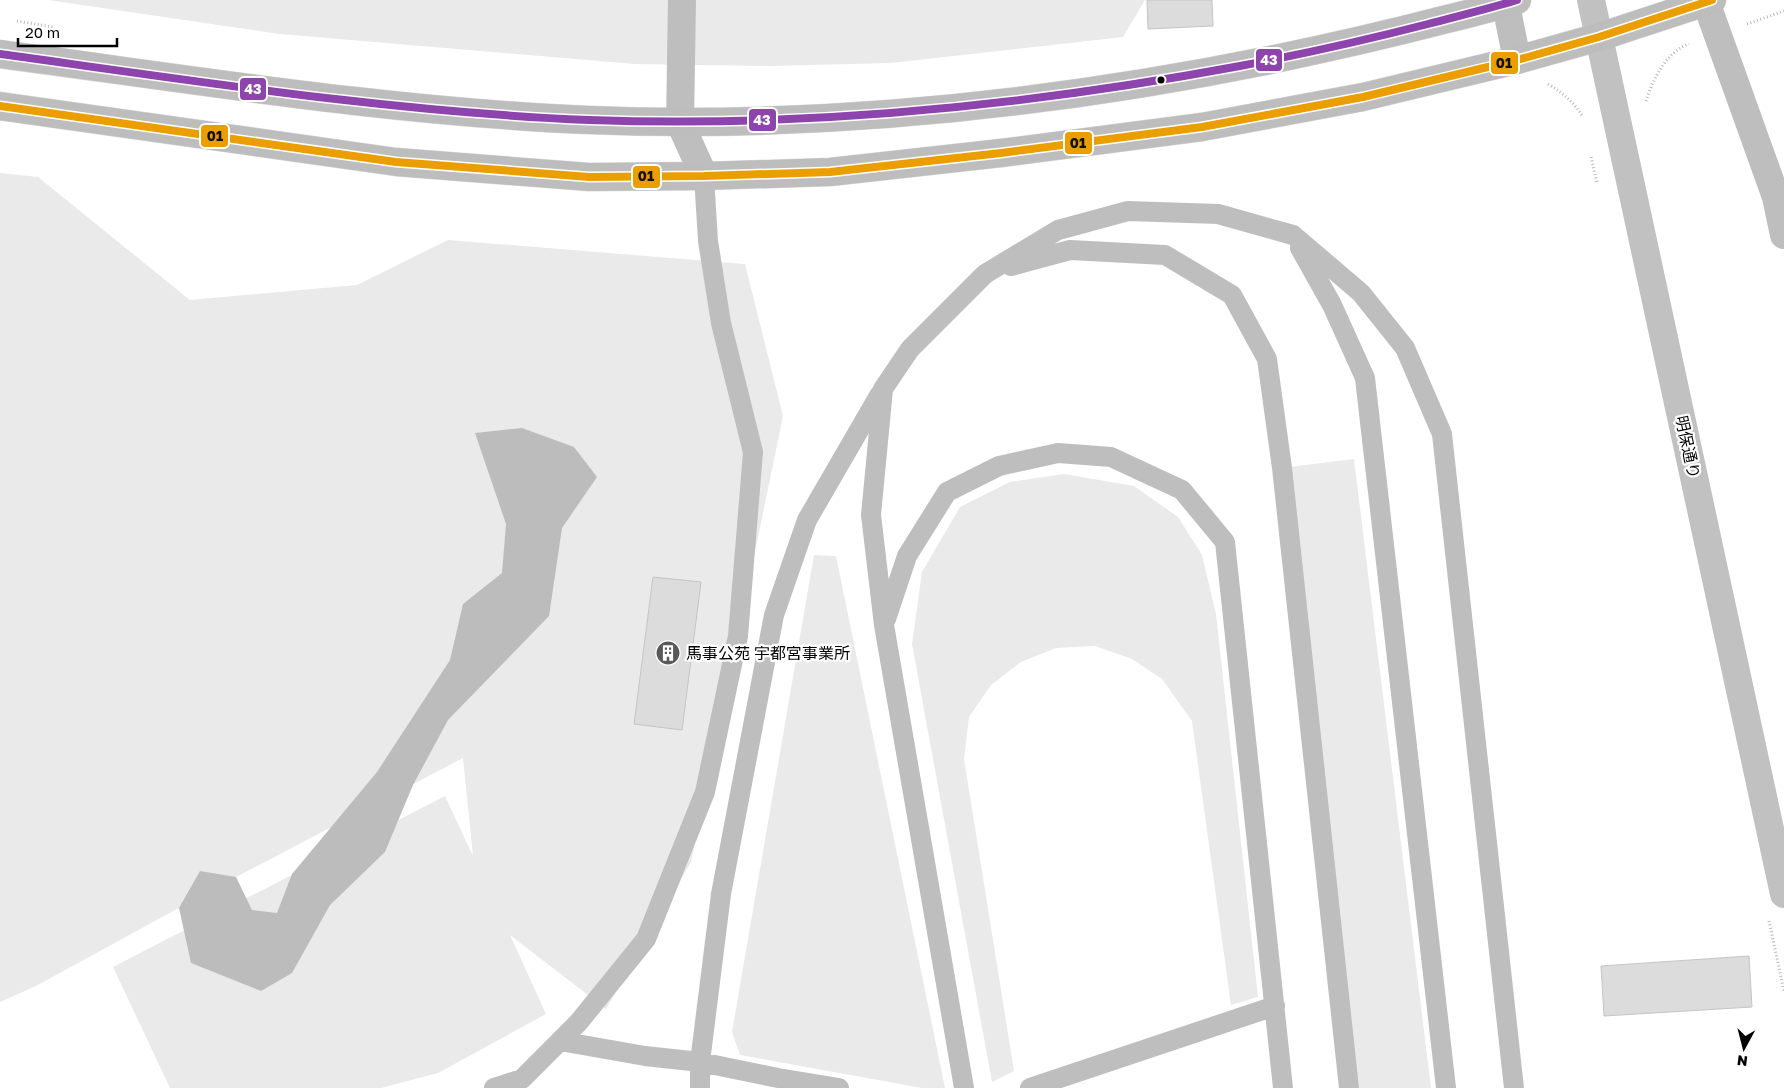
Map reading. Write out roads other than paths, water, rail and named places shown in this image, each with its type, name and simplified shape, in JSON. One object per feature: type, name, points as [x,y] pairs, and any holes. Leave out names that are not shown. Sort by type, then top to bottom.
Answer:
[{"type":"main road","points":[[0,54],[404,107],[586,120],[680,123],[816,119],[996,104],[1194,76],[1351,44],[1509,1]]},
{"type":"main road","points":[[0,106],[396,162],[589,177],[830,172],[1001,153],[1202,127],[1363,97],[1517,60],[1599,37],[1709,1]]},
{"type":"street","points":[[682,0],[680,123],[704,176]]},
{"type":"street","name":"明保通り","points":[[1591,0],[1784,894]]},
{"type":"street","points":[[1509,1],[1517,60]]},
{"type":"street","points":[[1709,1],[1776,198],[1784,235]]},
{"type":"lane","points":[[494,1088],[522,1078],[560,1041],[578,1023],[646,939],[705,792],[738,636],[753,452],[721,323],[708,241],[704,176]]},
{"type":"lane","points":[[700,1088],[700,1062],[721,894],[774,615],[806,520],[883,389],[910,349],[985,274],[1058,230],[1128,211],[1218,214],[1292,235],[1361,293],[1405,348],[1442,434],[1514,1088]]},
{"type":"lane","points":[[1292,235],[1332,305],[1365,378],[1446,1088]]},
{"type":"lane","points":[[985,274],[1070,250],[1165,256],[1232,295],[1267,359],[1283,478],[1349,1088]]},
{"type":"lane","points":[[883,389],[871,515],[884,625],[964,1088]]},
{"type":"lane","points":[[884,625],[907,556],[947,492],[999,466],[1058,454],[1111,457],[1182,490],[1225,542],[1283,1088]]},
{"type":"lane","points":[[1030,1088],[1275,1006]]},
{"type":"lane","points":[[560,1041],[646,1056],[700,1062],[839,1088]]},
{"type":"place","name":"馬事公苑 宇都宮事業所","points":[[668,653]]}]
